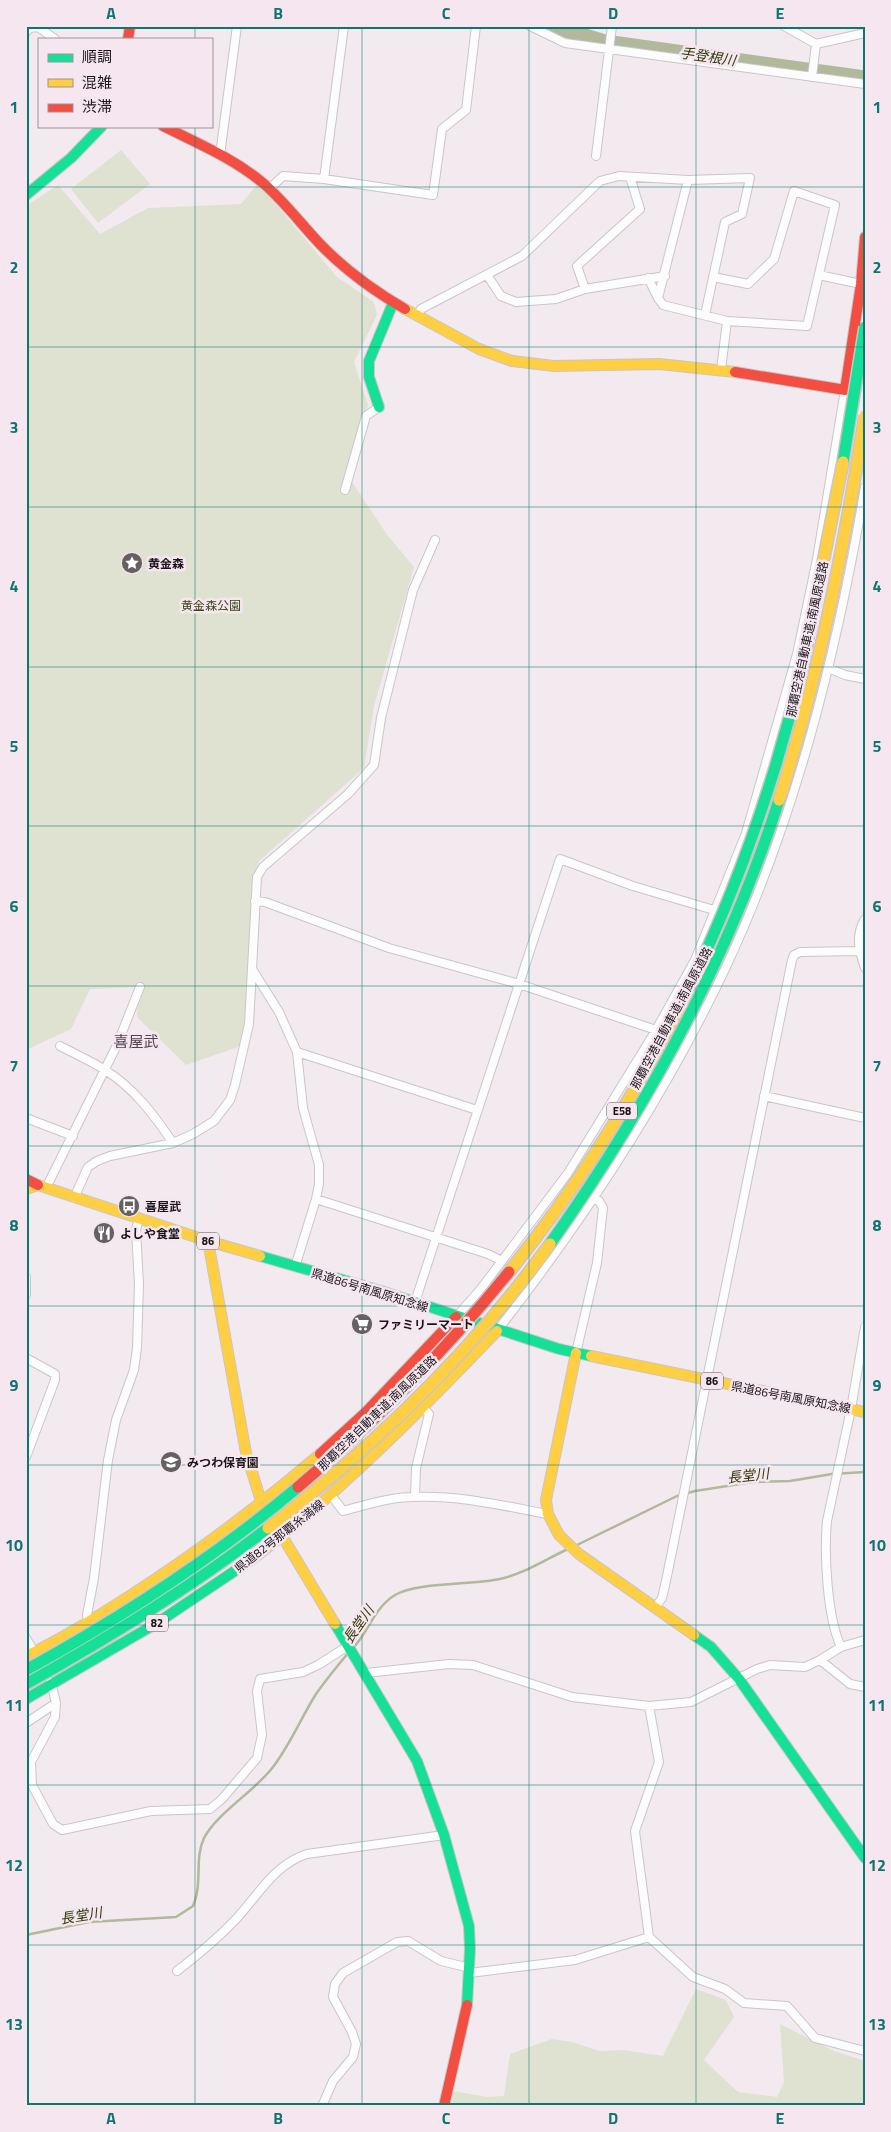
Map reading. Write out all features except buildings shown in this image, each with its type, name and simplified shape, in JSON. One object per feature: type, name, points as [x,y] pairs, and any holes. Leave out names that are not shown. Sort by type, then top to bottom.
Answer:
[{"type":"main road","points":[[26,195],[76,153],[100,128]]},
{"type":"main road","points":[[166,128],[220,155],[270,188],[342,265],[393,302],[493,355],[526,364],[555,367],[657,364],[721,370],[844,390],[861,284],[865,238]]},
{"type":"main road","points":[[379,407],[369,377],[369,361],[393,302]]},
{"type":"main road","name":"那覇空港自動車道;南風原道路","points":[[26,1670],[114,1619],[231,1540],[292,1492],[354,1439],[422,1373],[475,1314],[521,1257],[607,1136],[681,1004],[710,944],[740,873],[766,799],[787,729],[804,661],[847,438],[865,327]]},
{"type":"main road","name":"那覇空港自動車道;南風原道路","points":[[26,1684],[113,1635],[176,1596],[224,1562],[301,1502],[362,1448],[434,1380],[533,1266],[608,1158],[659,1074],[722,950],[752,878],[778,803],[817,666],[841,553],[865,416]]},
{"type":"main road","name":"県道86号南風原知念線","points":[[26,1179],[74,1198],[208,1241],[381,1291],[497,1331],[576,1353],[865,1412]]},
{"type":"main road","points":[[26,1189],[42,1186]]},
{"type":"main road","points":[[208,1241],[246,1453],[262,1501],[417,1761],[444,1835],[469,1926],[470,1971],[467,2007],[444,2106]]},
{"type":"main road","points":[[31,1654],[88,1623],[158,1578],[262,1501],[334,1442],[367,1411],[456,1317]]},
{"type":"main road","name":"県道82号那覇糸満線","points":[[26,1699],[154,1625],[239,1568],[282,1536],[331,1496],[423,1407],[497,1331]]},
{"type":"main road","points":[[576,1353],[546,1500],[548,1514],[559,1535],[579,1554],[711,1646],[739,1680],[865,1858]]},
{"type":"street","points":[[220,155],[237,26]]},
{"type":"street","points":[[324,179],[344,26]]},
{"type":"street","points":[[270,188],[283,176],[324,179],[433,195],[442,129],[466,110],[476,26]]},
{"type":"street","points":[[530,26],[565,43],[865,84]]},
{"type":"street","points":[[596,156],[612,26]]},
{"type":"street","points":[[784,26],[816,44],[865,33]]},
{"type":"street","points":[[26,32],[30,28],[38,27],[54,38]]},
{"type":"street","points":[[812,78],[816,44]]},
{"type":"street","points":[[417,316],[420,309],[522,256],[600,181],[619,176],[688,180],[750,178],[742,214],[724,222],[705,315]]},
{"type":"street","points":[[585,289],[577,266],[640,209],[630,177]]},
{"type":"street","points":[[658,298],[688,180]]},
{"type":"street","points":[[648,278],[663,305],[727,320],[807,326],[835,205],[794,192],[774,258],[748,284],[713,278]]},
{"type":"street","points":[[487,275],[501,296],[516,302],[556,300],[585,289],[665,276]]},
{"type":"street","points":[[819,275],[861,284]]},
{"type":"street","points":[[721,370],[727,320]]},
{"type":"street","points":[[456,1317],[480,1290],[568,1173],[656,1030],[695,960],[746,833],[797,654],[817,558],[844,390]]},
{"type":"street","points":[[344,490],[366,416],[379,407]]},
{"type":"street","points":[[497,1331],[594,1199],[680,1057],[727,966],[757,893],[790,804],[811,735],[828,668],[865,487]]},
{"type":"street","points":[[74,1198],[88,1167],[97,1161],[110,1156],[173,1142],[193,1134],[210,1124],[222,1113],[230,1100],[249,1024],[255,884],[263,867],[348,794],[374,765],[381,718],[413,590],[435,540]]},
{"type":"street","points":[[828,668],[844,676],[865,679]]},
{"type":"street","points":[[415,1302],[560,859],[633,886],[714,910]]},
{"type":"street","points":[[255,901],[265,902],[390,948],[518,984],[656,1030]]},
{"type":"street","points":[[865,919],[858,936],[859,951],[865,968]]},
{"type":"street","points":[[655,1608],[662,1598],[666,1581],[792,960],[794,955],[800,952],[859,951]]},
{"type":"street","points":[[252,969],[279,1012],[297,1052],[302,1108],[319,1165],[319,1184],[316,1199],[295,1267]]},
{"type":"street","points":[[42,1186],[73,1136],[117,1045],[140,987]]},
{"type":"street","points":[[60,1046],[105,1070],[133,1092],[151,1112],[173,1142]]},
{"type":"street","points":[[297,1052],[477,1110]]},
{"type":"street","points":[[764,1096],[865,1118]]},
{"type":"street","points":[[26,1118],[73,1136]]},
{"type":"street","points":[[316,1199],[488,1254],[502,1261]]},
{"type":"street","points":[[576,1353],[597,1263],[603,1208],[599,1201],[594,1199]]},
{"type":"street","points":[[88,1623],[87,1615],[94,1578],[108,1460],[116,1420],[134,1370],[139,1308],[136,1230],[138,1218]]},
{"type":"street","points":[[26,1276],[26,1295]]},
{"type":"street","points":[[841,1647],[835,1634],[831,1609],[826,1538],[827,1522],[851,1409],[865,1327]]},
{"type":"street","points":[[26,1358],[55,1374],[55,1380],[26,1457]]},
{"type":"street","points":[[414,1497],[416,1468],[429,1414],[423,1407]]},
{"type":"street","points":[[331,1496],[343,1511],[377,1501],[414,1497],[481,1501],[548,1514]]},
{"type":"street","points":[[26,1638],[31,1654],[52,1685],[56,1703],[55,1717],[31,1762],[32,1785],[53,1824],[62,1830],[151,1811],[210,1809],[222,1800],[257,1758],[262,1735],[257,1691],[260,1679],[303,1672],[348,1646]]},
{"type":"street","points":[[366,1673],[449,1664],[473,1665],[572,1698],[649,1706],[691,1702],[739,1680],[757,1669],[770,1665],[804,1667],[841,1647],[865,1640]]},
{"type":"street","points":[[820,1660],[850,1684],[865,1687]]},
{"type":"street","points":[[26,1723],[56,1703]]},
{"type":"street","points":[[649,1706],[659,1762],[635,1831],[649,1937],[693,1978],[725,1990],[744,2003],[787,2006],[815,2038],[865,2051]]},
{"type":"street","points":[[177,1971],[197,1956],[237,1918],[282,1866],[294,1858],[307,1854],[444,1835]]},
{"type":"street","points":[[322,2106],[333,2081],[353,2057],[356,2044],[352,2032],[333,1998],[335,1984],[343,1974],[397,1942],[408,1942],[441,1961],[470,1971],[575,1960],[649,1937]]},
{"type":"green space","points":[[121,150],[150,184],[98,223],[71,189]]},
{"type":"green space","name":"黄金森公園","points":[[258,183],[337,277],[374,302],[377,315],[354,362],[368,405],[346,473],[388,536],[414,567],[374,706],[364,768],[259,861],[252,882],[247,998],[241,1046],[186,1065],[137,1017],[139,987],[90,989],[71,1029],[26,1050],[26,206],[58,185],[100,234],[148,208],[241,204]]},
{"type":"green space","points":[[696,1989],[726,2000],[734,2017],[704,2060],[738,2092],[777,2097],[784,2082],[780,2024],[834,2051],[865,2061],[865,2106],[445,2106],[447,2090],[487,2097],[504,2096],[510,2054],[552,2039],[572,2042],[600,2051],[624,2050],[663,2056]]},
{"type":"waterway","name":"手登根川","points":[[552,26],[605,42],[865,78]]},
{"type":"waterway","name":"長堂川","points":[[575,1546],[677,1496],[695,1491],[753,1482],[790,1481],[832,1474],[865,1472]]},
{"type":"waterway","name":"長堂川","points":[[353,1648],[382,1606],[395,1595],[417,1588],[500,1579],[527,1569],[570,1548]]},
{"type":"waterway","name":"長堂川","points":[[26,1935],[89,1922],[176,1917],[193,1906],[198,1889],[199,1854],[204,1838],[218,1820],[273,1767],[285,1750],[316,1694],[349,1652]]},
{"type":"traffic: fast","points":[[26,195],[71,158],[100,128]]},
{"type":"traffic: fast","points":[[379,407],[369,377],[369,361],[393,303]]},
{"type":"traffic: fast","points":[[843,462],[865,327]]},
{"type":"traffic: fast","points":[[686,994],[722,915],[753,834],[780,752],[802,668]]},
{"type":"traffic: fast","points":[[550,1244],[620,1139],[682,1031],[710,975],[735,918],[779,800]]},
{"type":"traffic: fast","points":[[260,1256],[381,1291],[559,1349],[591,1356]]},
{"type":"traffic: fast","points":[[26,1670],[132,1608],[234,1538],[298,1487]]},
{"type":"traffic: fast","points":[[26,1684],[89,1648],[180,1591],[268,1528]]},
{"type":"traffic: fast","points":[[26,1699],[157,1623],[254,1558]]},
{"type":"traffic: fast","points":[[335,1624],[417,1761],[444,1835],[469,1926],[470,1949],[467,2005]]},
{"type":"traffic: fast","points":[[694,1635],[711,1647],[739,1679],[865,1858]]},
{"type":"traffic: slow","points":[[405,309],[479,349],[512,361],[554,366],[659,364],[735,372]]},
{"type":"traffic: slow","points":[[779,800],[806,706],[829,610],[865,416]]},
{"type":"traffic: slow","points":[[802,668],[843,462]]},
{"type":"traffic: slow","points":[[509,1272],[559,1206],[605,1138],[627,1103],[686,994]]},
{"type":"traffic: slow","points":[[26,1189],[38,1185],[208,1241],[260,1256]]},
{"type":"traffic: slow","points":[[208,1241],[246,1453],[261,1501],[335,1624]]},
{"type":"traffic: slow","points":[[268,1528],[345,1465],[419,1396],[488,1323],[550,1244]]},
{"type":"traffic: slow","points":[[254,1558],[319,1505],[380,1449],[497,1331]]},
{"type":"traffic: slow","points":[[576,1353],[546,1500],[548,1514],[559,1535],[579,1554],[694,1635]]},
{"type":"traffic: slow","points":[[591,1356],[865,1412]]},
{"type":"traffic: slow","points":[[26,1656],[91,1620],[178,1564],[250,1511],[320,1454]]},
{"type":"traffic: jam","points":[[128,38],[130,26]]},
{"type":"traffic: jam","points":[[167,128],[240,166],[263,183],[339,263],[382,295],[405,309]]},
{"type":"traffic: jam","points":[[735,372],[845,390],[861,284],[865,237]]},
{"type":"traffic: jam","points":[[26,1179],[38,1185]]},
{"type":"traffic: jam","points":[[298,1487],[408,1385],[460,1330],[509,1272]]},
{"type":"traffic: jam","points":[[320,1454],[366,1412],[456,1317]]},
{"type":"traffic: jam","points":[[444,2106],[467,2005]]},
{"type":"place","name":"黄金森","points":[[132,563]]},
{"type":"place","name":"喜屋武","points":[[129,1206]]},
{"type":"place","name":"よしや食堂","points":[[104,1233]]},
{"type":"place","name":"ファミリーマート","points":[[362,1324]]},
{"type":"place","name":"みつわ保育園","points":[[171,1462]]},
{"type":"district","name":"喜屋武","points":[[136,1041]]}]
